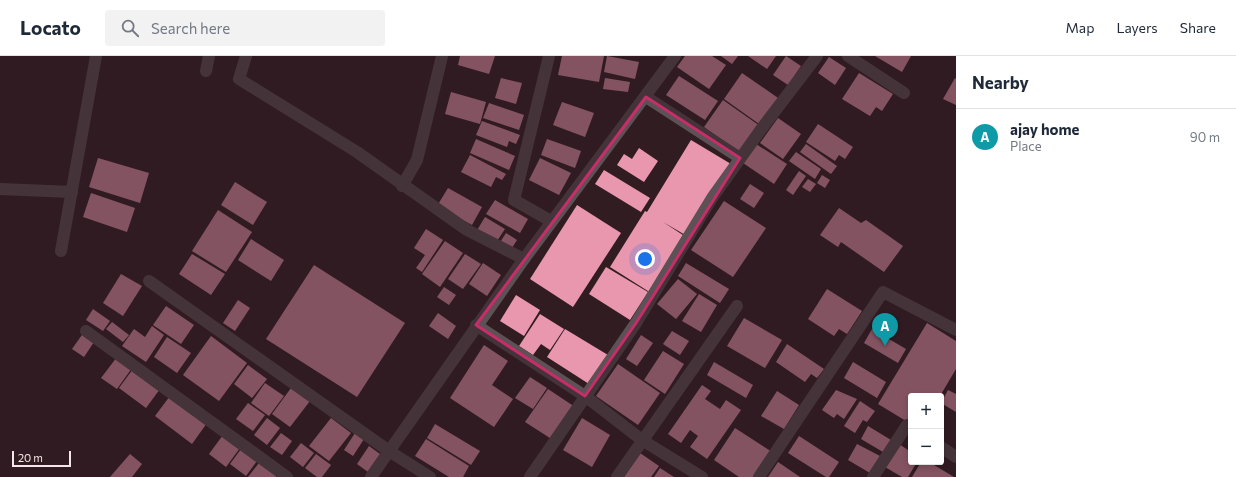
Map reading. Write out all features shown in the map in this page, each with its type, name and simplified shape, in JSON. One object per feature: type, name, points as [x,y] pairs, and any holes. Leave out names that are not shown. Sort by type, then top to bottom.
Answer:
[{"type":"street","points":[[61,251],[96,56]]},
{"type":"street","points":[[206,70],[210,56]]},
{"type":"street","points":[[246,56],[238,79],[356,152],[402,186],[467,230],[524,258]]},
{"type":"street","points":[[402,186],[418,160],[442,56]]},
{"type":"street","points":[[549,56],[514,200],[551,221]]},
{"type":"street","points":[[371,477],[524,258],[646,97],[668,62],[675,56]]},
{"type":"street","points":[[530,477],[636,323],[712,198],[740,158],[817,56]]},
{"type":"street","points":[[848,56],[904,92]]},
{"type":"street","points":[[646,97],[740,158]]},
{"type":"street","points":[[0,189],[72,192]]},
{"type":"street","points":[[149,281],[389,451],[430,477]]},
{"type":"street","points":[[759,477],[883,292],[956,330]]},
{"type":"street","points":[[617,477],[737,306]]},
{"type":"street","points":[[476,325],[585,396],[642,440],[702,477]]},
{"type":"street","points":[[86,331],[288,477]]},
{"type":"street","points":[[873,477],[908,426]]},
{"type":"street","points":[[944,449],[956,457]]},
{"type":"highlighted area","points":[[646,97],[740,158],[636,323],[585,396],[476,325]]},
{"type":"building","points":[[460,56],[495,56],[489,74],[458,65]]},
{"type":"building","points":[[562,56],[604,56],[599,82],[558,75]]},
{"type":"building","points":[[607,56],[639,62],[635,79],[604,72]]},
{"type":"building","points":[[685,56],[712,56],[726,65],[709,89],[677,67]]},
{"type":"building","points":[[721,56],[738,56],[732,64]]},
{"type":"building","points":[[748,56],[776,56],[767,69]]},
{"type":"building","points":[[786,56],[801,66],[788,85],[773,75]]},
{"type":"building","points":[[875,56],[911,56],[902,72]]},
{"type":"building","points":[[829,57],[846,68],[835,85],[818,73]]},
{"type":"building","points":[[742,73],[781,100],[762,126],[724,99]]},
{"type":"building","points":[[859,73],[893,94],[882,111],[876,107],[870,116],[842,99]]},
{"type":"building","points":[[679,76],[718,101],[705,120],[666,95]]},
{"type":"building","points":[[501,78],[522,83],[516,104],[495,98]]},
{"type":"building","points":[[605,78],[630,82],[628,92],[603,89]]},
{"type":"building","points":[[955,78],[956,79],[956,105],[943,99]]},
{"type":"building","points":[[451,92],[486,102],[480,124],[445,114]]},
{"type":"building","points":[[723,100],[760,126],[741,153],[704,127]]},
{"type":"building","points":[[562,102],[594,113],[585,137],[553,125]]},
{"type":"building","points":[[489,103],[524,115],[519,130],[483,118]]},
{"type":"building","points":[[778,118],[801,134],[783,159],[760,143]]},
{"type":"building","points":[[482,121],[520,135],[516,144],[509,141],[507,147],[476,135]]},
{"type":"building","points":[[818,124],[853,147],[845,159],[839,155],[835,161],[806,142]]},
{"type":"building","points":[[476,139],[515,156],[509,170],[470,153]]},
{"type":"building","points":[[547,139],[581,151],[575,168],[541,155]]},
{"type":"building","points":[[691,140],[731,164],[687,236],[663,222],[686,237],[651,293],[610,267],[645,211],[647,212]]},
{"type":"building","points":[[756,144],[787,164],[774,184],[743,163]]},
{"type":"building","points":[[806,144],[837,166],[831,174],[800,152]]},
{"type":"building","points":[[639,148],[658,161],[644,182],[617,165],[624,154],[632,159]]},
{"type":"building","points":[[796,152],[821,169],[815,179],[789,161]]},
{"type":"building","points":[[470,155],[506,174],[502,180],[496,177],[491,187],[461,172]]},
{"type":"building","points":[[98,158],[149,173],[140,203],[89,187]]},
{"type":"building","points":[[540,158],[571,173],[559,195],[529,180]]},
{"type":"building","points":[[604,170],[650,198],[641,212],[595,184]]},
{"type":"building","points":[[799,171],[806,176],[793,195],[786,190]]},
{"type":"building","points":[[822,175],[830,180],[825,188],[817,183]]},
{"type":"building","points":[[808,179],[816,184],[810,192],[802,187]]},
{"type":"building","points":[[235,182],[267,202],[253,225],[221,205]]},
{"type":"building","points":[[750,184],[764,193],[754,208],[740,199]]},
{"type":"building","points":[[448,188],[482,207],[472,225],[437,206]]},
{"type":"building","points":[[91,193],[135,208],[127,232],[83,217]]},
{"type":"building","points":[[495,200],[528,219],[520,233],[486,214]]},
{"type":"building","points":[[724,201],[766,228],[733,277],[691,250]]},
{"type":"building","points":[[577,205],[621,233],[573,307],[530,279]]},
{"type":"building","points":[[839,208],[861,223],[866,220],[903,246],[884,272],[841,242],[838,247],[820,235]]},
{"type":"building","points":[[218,210],[252,232],[226,272],[192,251]]},
{"type":"building","points":[[485,217],[505,229],[495,244],[476,232]]},
{"type":"building","points":[[426,229],[443,240],[422,272],[416,268],[425,255],[414,248]]},
{"type":"building","points":[[506,233],[517,240],[510,251],[499,244]]},
{"type":"building","points":[[251,239],[284,260],[271,281],[238,260]]},
{"type":"building","points":[[445,241],[463,253],[440,287],[422,274]]},
{"type":"building","points":[[192,254],[225,274],[211,295],[179,274]]},
{"type":"building","points":[[465,254],[481,264],[463,289],[448,279]]},
{"type":"building","points":[[483,263],[501,275],[487,296],[469,284]]},
{"type":"building","points":[[686,263],[729,289],[720,303],[678,276]]},
{"type":"building","points":[[314,265],[405,323],[357,397],[266,339]]},
{"type":"building","points":[[606,267],[648,292],[630,320],[589,294]]},
{"type":"building","points":[[121,274],[142,286],[123,316],[103,303]]},
{"type":"building","points":[[678,279],[697,294],[676,319],[657,304]]},
{"type":"building","points":[[444,287],[456,295],[449,305],[437,297]]},
{"type":"building","points":[[827,289],[862,311],[847,334],[839,329],[834,336],[808,319]]},
{"type":"building","points":[[699,294],[717,305],[701,332],[682,321]]},
{"type":"building","points":[[516,295],[540,310],[524,336],[500,321]]},
{"type":"building","points":[[238,300],[250,308],[235,331],[223,323]]},
{"type":"building","points":[[166,306],[194,325],[181,344],[153,325]]},
{"type":"building","points":[[93,309],[110,321],[103,331],[86,320]]},
{"type":"building","points":[[438,313],[456,326],[448,339],[429,326]]},
{"type":"building","points":[[540,314],[564,329],[550,350],[541,344],[533,355],[519,346]]},
{"type":"building","points":[[744,318],[782,340],[765,368],[727,346]]},
{"type":"building","points":[[112,322],[129,335],[123,342],[106,329]]},
{"type":"building","points":[[927,323],[956,341],[956,369],[942,393],[908,393],[908,422],[878,404]]},
{"type":"building","points":[[152,326],[164,335],[146,362],[122,346],[134,329],[145,337]]},
{"type":"building","points":[[565,329],[608,355],[589,384],[547,357]]},
{"type":"building","points":[[872,329],[906,349],[898,363],[864,343]]},
{"type":"building","points":[[672,331],[689,341],[680,355],[663,344]]},
{"type":"building","points":[[84,332],[96,339],[84,357],[72,349]]},
{"type":"building","points":[[641,335],[653,343],[637,366],[626,359]]},
{"type":"building","points":[[211,336],[247,363],[219,401],[183,375]]},
{"type":"building","points":[[167,337],[191,353],[177,373],[154,357]]},
{"type":"building","points":[[787,344],[824,369],[817,378],[811,374],[805,382],[776,362]]},
{"type":"building","points":[[484,345],[508,361],[492,385],[513,399],[494,427],[450,398]]},
{"type":"building","points":[[663,351],[684,364],[665,394],[644,380]]},
{"type":"building","points":[[117,357],[132,368],[117,389],[101,378]]},
{"type":"building","points":[[714,362],[753,385],[746,398],[707,375]]},
{"type":"building","points":[[853,362],[886,382],[877,398],[844,378]]},
{"type":"building","points":[[618,364],[660,393],[638,425],[596,396]]},
{"type":"building","points":[[248,365],[267,379],[252,398],[234,384]]},
{"type":"building","points":[[133,369],[160,389],[146,408],[119,388]]},
{"type":"building","points":[[530,377],[547,388],[533,409],[515,398]]},
{"type":"building","points":[[265,383],[284,396],[269,416],[251,403]]},
{"type":"building","points":[[702,385],[711,391],[705,399],[720,409],[726,400],[741,410],[707,459],[690,447],[698,436],[690,430],[681,443],[668,434]]},
{"type":"building","points":[[291,388],[310,401],[290,427],[272,414]]},
{"type":"building","points":[[548,389],[575,407],[553,440],[525,422]]},
{"type":"building","points":[[836,390],[857,399],[844,419],[837,414],[834,418],[822,410]]},
{"type":"building","points":[[948,390],[956,394],[956,412],[944,405],[944,397]]},
{"type":"building","points":[[777,391],[799,405],[784,429],[761,416]]},
{"type":"building","points":[[170,396],[207,423],[192,444],[155,416]]},
{"type":"building","points":[[860,401],[875,411],[867,422],[863,420],[855,433],[844,426]]},
{"type":"building","points":[[248,403],[265,415],[253,431],[236,419]]},
{"type":"building","points":[[267,418],[280,428],[267,445],[254,435]]},
{"type":"building","points":[[331,418],[351,433],[329,461],[309,446]]},
{"type":"building","points":[[582,418],[610,435],[592,467],[563,450]]},
{"type":"building","points":[[435,424],[480,451],[471,465],[427,438]]},
{"type":"building","points":[[868,426],[891,440],[883,452],[861,439]]},
{"type":"building","points":[[735,428],[772,452],[755,477],[739,477],[714,460]]},
{"type":"building","points":[[281,433],[292,441],[282,455],[270,447]]},
{"type":"building","points":[[355,433],[364,439],[353,456],[344,450]]},
{"type":"building","points":[[223,435],[240,448],[226,467],[209,454]]},
{"type":"building","points":[[799,436],[839,462],[829,477],[826,477],[788,453]]},
{"type":"building","points":[[426,439],[469,466],[463,477],[449,477],[415,456]]},
{"type":"building","points":[[301,443],[314,453],[303,467],[290,457]]},
{"type":"building","points":[[857,444],[880,456],[870,473],[848,460]]},
{"type":"building","points":[[899,444],[908,450],[908,465],[915,465],[908,477],[902,477],[885,467]]},
{"type":"building","points":[[369,446],[380,454],[368,472],[357,464]]},
{"type":"building","points":[[241,449],[257,461],[246,476],[230,464]]},
{"type":"building","points":[[640,453],[659,466],[651,477],[624,477]]},
{"type":"building","points":[[130,454],[142,464],[132,477],[110,477]]},
{"type":"building","points":[[316,454],[331,465],[322,477],[317,477],[305,468]]},
{"type":"building","points":[[778,462],[800,477],[768,477]]},
{"type":"building","points":[[259,463],[276,476],[276,477],[248,477]]},
{"type":"building","points":[[919,465],[934,465],[954,477],[912,477]]},
{"type":"building","points":[[660,468],[674,477],[654,477]]},
{"type":"place","name":"ajay home","points":[[885,346]]}]
